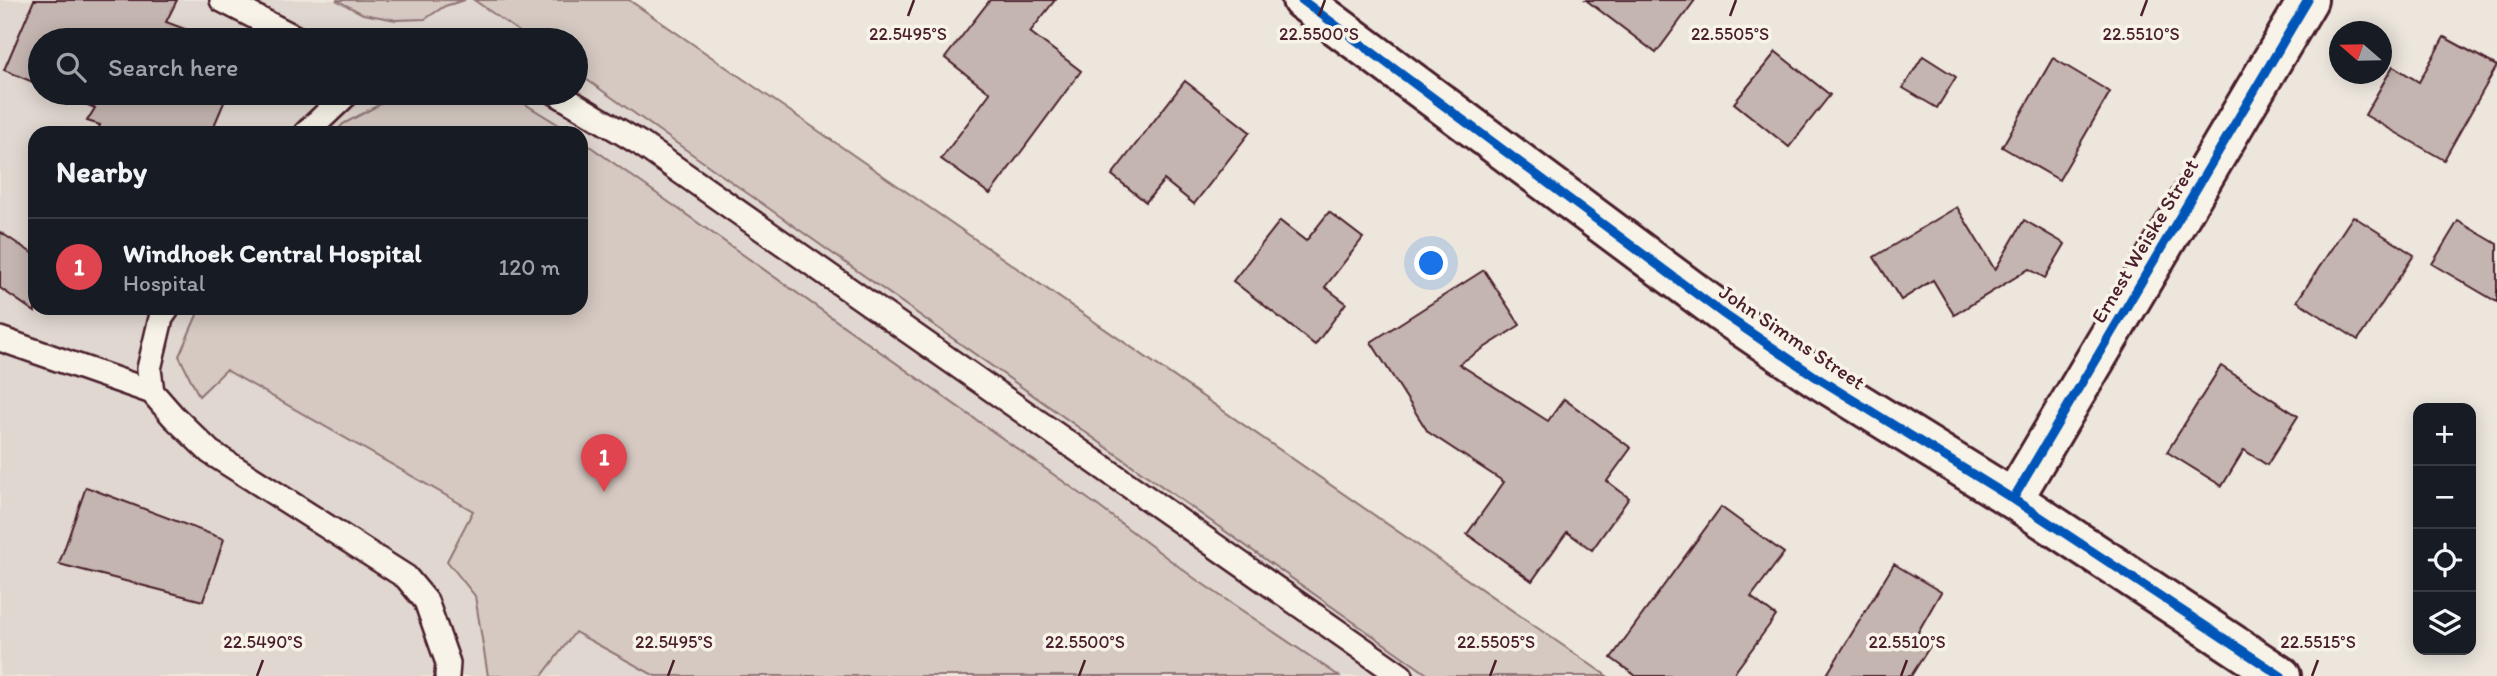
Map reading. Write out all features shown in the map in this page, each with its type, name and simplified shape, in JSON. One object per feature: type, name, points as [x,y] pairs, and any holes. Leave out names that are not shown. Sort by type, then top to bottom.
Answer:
[{"type":"street","name":"John Simms Street","points":[[1302,0],[1722,313],[1816,377],[2013,499],[2281,676]]},
{"type":"street","name":"Ernest Weiske Street","points":[[2013,499],[2308,0]]},
{"type":"lane","points":[[222,0],[277,28]]},
{"type":"lane","points":[[313,126],[335,105]]},
{"type":"lane","points":[[576,105],[641,144],[1401,676]]},
{"type":"lane","points":[[152,392],[149,369],[163,315]]},
{"type":"lane","points":[[0,339],[152,392],[210,452],[406,576],[426,601],[448,663],[447,676]]},
{"type":"shaded area","points":[[0,0],[514,0],[554,28],[28,28],[28,105],[588,105],[588,53],[1467,676],[0,676]]},
{"type":"shaded area","points":[[336,0],[465,0],[445,6],[425,19],[396,20],[363,14]]},
{"type":"shaded area","points":[[474,0],[629,0],[1607,676],[1430,676],[588,80],[588,28],[514,28]]},
{"type":"shaded area","points":[[379,105],[526,105],[561,126],[341,126]]},
{"type":"shaded area","points":[[588,145],[1098,506],[1194,578],[1339,676],[655,676],[575,632],[542,676],[488,676],[475,596],[447,561],[473,511],[226,370],[199,396],[179,356],[197,315],[588,315]]},
{"type":"building","points":[[34,0],[177,0],[166,22],[182,28],[28,28],[28,80],[4,70]]},
{"type":"building","points":[[990,0],[1055,0],[1030,32],[1081,71],[990,194],[941,159],[990,93],[945,58]]},
{"type":"building","points":[[1586,0],[1695,0],[1656,53]]},
{"type":"building","points":[[2444,37],[2497,66],[2444,160],[2365,115],[2383,84],[2392,84],[2393,66],[2419,82]]},
{"type":"building","points":[[1776,52],[1830,95],[1789,147],[1734,103]]},
{"type":"building","points":[[1923,56],[1956,77],[1937,108],[1903,88]]},
{"type":"building","points":[[2053,58],[2110,92],[2059,180],[2002,147]]},
{"type":"building","points":[[1185,81],[1250,132],[1194,204],[1164,180],[1146,202],[1112,175]]},
{"type":"building","points":[[88,105],[223,105],[214,126],[100,126],[87,121],[95,108]]},
{"type":"building","points":[[1957,207],[1995,270],[2024,220],[2065,244],[2045,278],[2029,269],[1954,315],[1933,280],[1901,300],[1874,257]]},
{"type":"building","points":[[1329,212],[1363,238],[1325,287],[1346,303],[1315,345],[1233,281],[1280,221],[1306,241]]},
{"type":"building","points":[[2353,216],[2414,255],[2358,340],[2297,301]]},
{"type":"building","points":[[2458,221],[2497,244],[2497,302],[2432,264]]},
{"type":"building","points":[[0,232],[28,250],[28,307],[0,288]]},
{"type":"building","points":[[1484,270],[1520,325],[1459,364],[1548,421],[1564,399],[1631,448],[1607,481],[1629,498],[1592,550],[1567,532],[1532,581],[1467,534],[1504,482],[1428,432],[1371,342]]},
{"type":"building","points":[[2221,366],[2298,416],[2267,465],[2244,450],[2222,486],[2167,452]]},
{"type":"building","points":[[86,487],[224,539],[203,601],[59,564]]},
{"type":"building","points":[[1721,507],[1784,553],[1751,597],[1776,616],[1732,676],[1636,676],[1611,658]]},
{"type":"building","points":[[1894,564],[1941,592],[1918,632],[1930,646],[1911,676],[1826,676]]},
{"type":"cycle path","points":[[1302,0],[1722,313],[1816,377],[2013,499],[2281,676]]},
{"type":"cycle path","points":[[2013,499],[2308,0]]},
{"type":"place","name":"Windhoek Central Hospital","points":[[604,492]]}]
